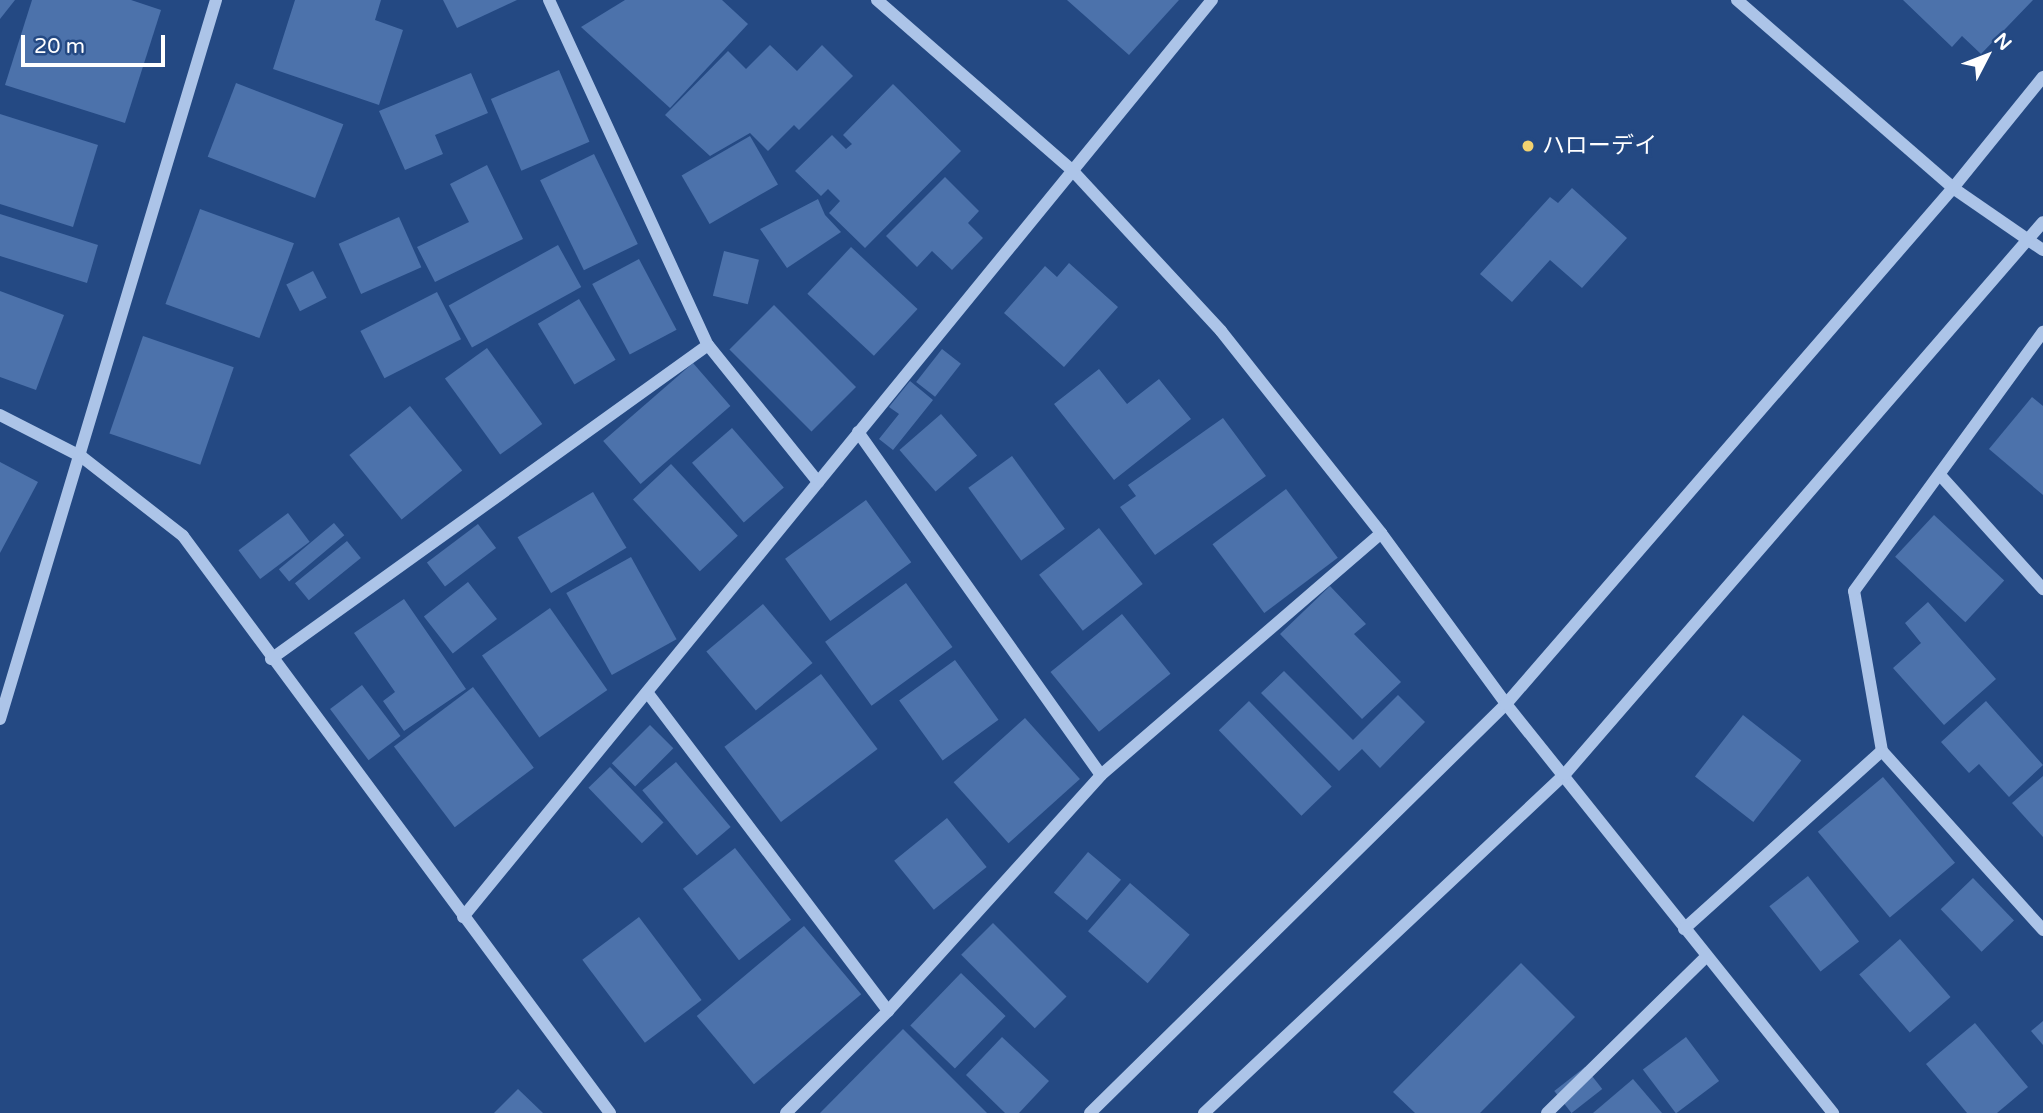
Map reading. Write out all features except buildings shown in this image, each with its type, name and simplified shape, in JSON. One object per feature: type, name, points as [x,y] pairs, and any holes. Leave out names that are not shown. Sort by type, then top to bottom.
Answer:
[{"type":"street","points":[[0,719],[82,457],[216,0]]},
{"type":"street","points":[[549,0],[708,345],[818,482]]},
{"type":"street","points":[[877,0],[1072,170],[1221,331],[1381,533],[1506,704],[1565,774],[1706,957],[1833,1113]]},
{"type":"street","points":[[463,917],[1212,0]]},
{"type":"street","points":[[1737,0],[1953,188],[2043,250]]},
{"type":"street","points":[[1090,1113],[1506,704],[1953,188],[2043,77]]},
{"type":"street","points":[[1204,1113],[1565,774],[2043,222]]},
{"type":"street","points":[[2043,332],[1854,591],[1882,751],[2043,930]]},
{"type":"street","points":[[271,659],[708,345]]},
{"type":"street","points":[[0,415],[82,457],[183,536],[271,659],[610,1113]]},
{"type":"street","points":[[858,432],[1101,775]]},
{"type":"street","points":[[1940,475],[2043,589]]},
{"type":"street","points":[[786,1113],[887,1011],[1101,775],[1381,533]]},
{"type":"street","points":[[647,692],[887,1011]]},
{"type":"street","points":[[1684,929],[1882,751]]},
{"type":"street","points":[[1547,1113],[1706,957]]},
{"type":"place","name":"ハローデイ","points":[[1528,146]]}]
